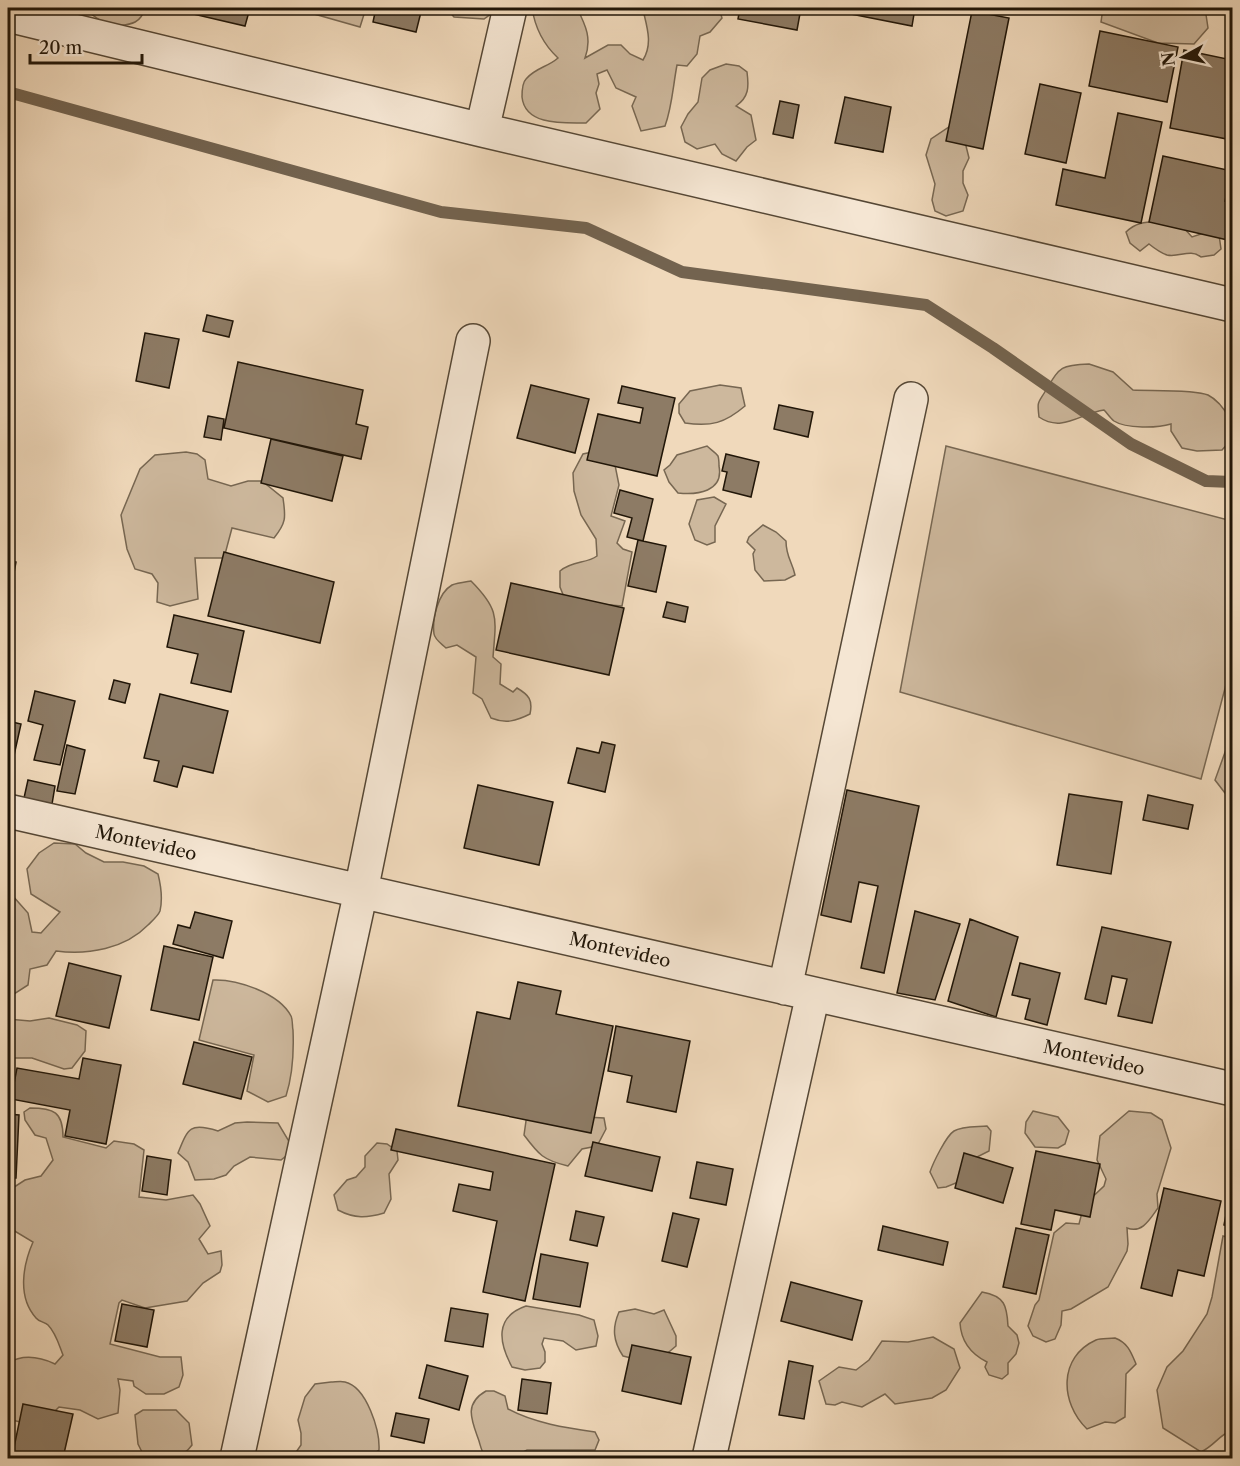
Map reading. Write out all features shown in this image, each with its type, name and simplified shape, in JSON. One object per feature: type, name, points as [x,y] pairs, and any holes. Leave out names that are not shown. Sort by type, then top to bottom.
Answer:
[{"type":"street","points":[[482,130],[510,8]]},
{"type":"street","points":[[8,15],[482,130],[1233,305]]},
{"type":"street","points":[[237,1458],[361,891],[473,341]]},
{"type":"street","points":[[709,1458],[911,399]]},
{"type":"street","name":"Montevideo","points":[[8,811],[1233,1089]]},
{"type":"shaded area","points":[[89,8],[145,8],[136,22],[110,27],[91,14]]},
{"type":"shaded area","points":[[293,8],[366,8],[360,27]]},
{"type":"shaded area","points":[[446,8],[495,8],[495,11],[484,19],[454,17]]},
{"type":"shaded area","points":[[532,8],[577,8],[587,33],[588,45],[585,58],[608,45],[621,45],[630,54],[643,60],[648,48],[643,10],[645,8],[719,8],[722,18],[710,32],[700,36],[697,54],[687,66],[677,65],[665,126],[641,131],[632,106],[636,97],[616,88],[607,70],[597,74],[599,84],[596,93],[600,109],[586,123],[547,121],[530,113],[522,97],[522,87],[525,81],[533,72],[558,58],[540,35]]},
{"type":"shaded area","points":[[1103,8],[1205,8],[1208,28],[1194,44],[1158,43],[1101,22]]},
{"type":"shaded area","points":[[726,64],[739,66],[747,72],[747,91],[736,106],[751,115],[756,140],[736,161],[722,154],[715,144],[697,149],[685,142],[681,127],[698,102],[702,78],[710,70]]},
{"type":"shaded area","points":[[949,127],[964,138],[969,158],[963,171],[963,183],[968,195],[963,211],[946,216],[935,211],[932,200],[935,184],[926,155],[931,139]]},
{"type":"shaded area","points":[[1160,221],[1182,226],[1192,237],[1207,232],[1219,235],[1221,249],[1214,255],[1201,257],[1193,253],[1171,256],[1149,244],[1140,251],[1130,243],[1126,232],[1134,226]]},
{"type":"shaded area","points":[[1089,364],[1113,372],[1133,390],[1183,391],[1208,395],[1221,406],[1230,419],[1227,430],[1230,441],[1222,450],[1197,451],[1182,448],[1171,431],[1171,424],[1134,427],[1119,424],[1104,410],[1064,423],[1047,421],[1039,417],[1039,402],[1058,372],[1072,365]]},
{"type":"shaded area","points":[[720,385],[741,388],[745,406],[724,420],[710,424],[685,423],[679,413],[679,404],[690,391]]},
{"type":"shaded area","points":[[707,446],[718,456],[717,481],[708,490],[678,493],[669,482],[664,470],[677,455]]},
{"type":"shaded area","points":[[946,446],[1232,521],[1232,662],[1201,779],[900,692]]},
{"type":"shaded area","points":[[186,452],[197,454],[205,460],[208,479],[231,486],[248,481],[262,481],[283,498],[285,515],[283,524],[274,538],[232,528],[224,558],[195,558],[198,599],[170,606],[157,602],[158,583],[152,574],[135,569],[127,549],[121,515],[140,469],[155,455]]},
{"type":"shaded area","points":[[592,452],[614,460],[619,485],[611,516],[625,521],[617,543],[623,549],[632,552],[622,606],[576,602],[564,597],[560,587],[560,571],[570,565],[597,556],[596,539],[581,515],[574,491],[573,473],[583,454]]},
{"type":"shaded area","points":[[714,497],[726,504],[715,526],[715,542],[707,545],[695,540],[689,524],[697,500]]},
{"type":"shaded area","points":[[763,525],[786,541],[795,575],[785,580],[764,581],[755,570],[753,554],[755,550],[747,542],[749,537]]},
{"type":"shaded area","points":[[471,581],[487,600],[494,615],[493,657],[501,664],[500,684],[513,692],[517,688],[525,693],[530,701],[530,714],[511,721],[491,718],[482,699],[473,693],[476,657],[457,645],[446,648],[435,636],[435,614],[443,594],[452,585]]},
{"type":"shaded area","points":[[1232,733],[1232,795],[1225,793],[1215,780]]},
{"type":"shaded area","points":[[54,843],[75,844],[86,853],[104,862],[123,862],[144,866],[158,874],[161,892],[160,911],[139,933],[117,945],[93,951],[56,951],[47,965],[30,969],[28,985],[11,996],[8,995],[8,882],[12,895],[28,913],[32,932],[41,933],[60,912],[31,894],[27,869],[39,853]]},
{"type":"shaded area","points":[[213,980],[234,982],[267,994],[285,1008],[291,1016],[293,1055],[286,1096],[268,1102],[247,1091],[254,1055],[199,1040]]},
{"type":"shaded area","points":[[49,1018],[77,1025],[86,1031],[85,1051],[72,1068],[64,1069],[32,1058],[8,1058],[8,1019],[30,1021]]},
{"type":"shaded area","points":[[30,1108],[45,1109],[56,1113],[61,1122],[63,1137],[106,1148],[114,1141],[134,1144],[144,1150],[139,1197],[166,1200],[193,1195],[200,1204],[210,1226],[199,1239],[208,1254],[221,1251],[220,1272],[203,1283],[187,1301],[145,1308],[122,1300],[119,1303],[110,1344],[160,1357],[181,1357],[183,1375],[179,1387],[164,1394],[146,1394],[134,1386],[133,1381],[118,1379],[120,1390],[118,1413],[98,1419],[80,1410],[59,1407],[48,1418],[32,1425],[8,1419],[8,1363],[20,1358],[32,1357],[55,1364],[63,1355],[53,1332],[48,1325],[36,1318],[26,1300],[25,1271],[33,1242],[8,1227],[8,1191],[25,1180],[41,1176],[53,1160],[46,1138],[35,1135],[25,1120],[24,1112]]},
{"type":"shaded area","points":[[1033,1111],[1058,1117],[1069,1131],[1065,1144],[1058,1148],[1035,1147],[1025,1133],[1026,1122]]},
{"type":"shaded area","points":[[1129,1111],[1151,1113],[1162,1120],[1171,1148],[1157,1194],[1158,1208],[1149,1221],[1141,1227],[1127,1228],[1127,1251],[1108,1287],[1071,1309],[1062,1311],[1061,1325],[1055,1339],[1046,1342],[1033,1336],[1028,1326],[1039,1300],[1054,1233],[1066,1223],[1079,1224],[1084,1205],[1104,1186],[1106,1179],[1097,1160],[1100,1136]]},
{"type":"shaded area","points":[[527,1114],[604,1118],[606,1129],[597,1146],[582,1149],[568,1166],[547,1159],[529,1142],[524,1135]]},
{"type":"shaded area","points":[[235,1123],[278,1123],[290,1143],[286,1156],[281,1160],[250,1157],[234,1166],[226,1175],[214,1179],[195,1180],[188,1162],[178,1153],[191,1129],[201,1127],[218,1131]]},
{"type":"shaded area","points":[[987,1126],[991,1131],[989,1151],[973,1159],[966,1179],[938,1188],[930,1172],[947,1138],[957,1129]]},
{"type":"shaded area","points":[[377,1143],[387,1144],[397,1151],[398,1160],[389,1174],[391,1199],[384,1213],[361,1217],[338,1210],[334,1195],[347,1180],[356,1177],[365,1167],[365,1156]]},
{"type":"shaded area","points":[[1223,1236],[1232,1238],[1232,1430],[1201,1452],[1163,1428],[1157,1390],[1167,1367],[1183,1351],[1207,1314]]},
{"type":"shaded area","points":[[982,1292],[996,1296],[1003,1303],[1008,1326],[1017,1335],[1019,1343],[1016,1354],[1008,1363],[1008,1374],[1002,1379],[989,1375],[985,1367],[987,1362],[976,1355],[962,1336],[960,1323]]},
{"type":"shaded area","points":[[526,1306],[579,1315],[594,1320],[598,1336],[596,1346],[576,1350],[563,1341],[544,1338],[542,1344],[545,1362],[540,1368],[525,1370],[512,1367],[504,1349],[502,1332],[508,1317]]},
{"type":"shaded area","points":[[635,1309],[654,1314],[664,1310],[676,1336],[676,1346],[663,1356],[651,1360],[623,1356],[615,1340],[615,1324],[619,1312]]},
{"type":"shaded area","points":[[933,1337],[954,1349],[960,1368],[946,1390],[932,1398],[895,1404],[885,1394],[862,1407],[842,1402],[835,1405],[826,1404],[819,1381],[839,1367],[856,1370],[869,1360],[882,1341],[908,1342]]},
{"type":"shaded area","points":[[1115,1338],[1126,1345],[1136,1364],[1126,1374],[1125,1417],[1115,1423],[1105,1422],[1087,1429],[1072,1407],[1068,1394],[1069,1369],[1075,1357],[1084,1348],[1098,1339]]},
{"type":"shaded area","points":[[345,1382],[360,1392],[371,1411],[379,1450],[367,1458],[292,1458],[301,1445],[298,1420],[305,1397],[315,1384]]},
{"type":"shaded area","points":[[486,1391],[494,1391],[505,1396],[508,1409],[528,1418],[562,1427],[595,1432],[599,1440],[595,1450],[527,1450],[512,1458],[486,1458],[471,1413],[474,1401]]},
{"type":"shaded area","points":[[143,1410],[176,1410],[189,1423],[192,1445],[182,1455],[172,1459],[145,1458],[138,1444],[135,1415]]},
{"type":"building","points":[[194,8],[250,8],[245,26],[193,14]]},
{"type":"building","points":[[376,8],[422,8],[416,32],[373,22]]},
{"type":"building","points":[[740,8],[801,8],[797,30],[738,19]]},
{"type":"building","points":[[825,8],[915,8],[912,26]]},
{"type":"building","points":[[972,11],[1009,18],[983,149],[946,141]]},
{"type":"building","points":[[1100,31],[1178,47],[1167,102],[1089,86]]},
{"type":"building","points":[[1184,50],[1232,60],[1232,140],[1170,128]]},
{"type":"building","points":[[1040,84],[1081,93],[1066,163],[1025,154]]},
{"type":"building","points":[[845,97],[891,107],[883,152],[835,143]]},
{"type":"building","points":[[780,101],[799,105],[793,138],[773,134]]},
{"type":"building","points":[[1118,113],[1162,122],[1141,223],[1056,205],[1063,169],[1105,178]]},
{"type":"building","points":[[1163,156],[1232,171],[1225,201],[1232,202],[1232,241],[1149,222]]},
{"type":"building","points":[[207,315],[233,321],[229,337],[203,331]]},
{"type":"building","points":[[145,333],[179,339],[169,388],[136,381]]},
{"type":"building","points":[[238,362],[363,390],[356,424],[368,427],[361,459],[224,428]]},
{"type":"building","points":[[531,385],[589,399],[575,453],[517,438]]},
{"type":"building","points":[[622,386],[675,398],[657,476],[587,460],[598,414],[640,423],[643,408],[618,403]]},
{"type":"building","points":[[779,405],[813,412],[808,437],[774,429]]},
{"type":"building","points":[[208,416],[224,419],[221,440],[204,437]]},
{"type":"building","points":[[271,439],[343,456],[332,501],[261,483]]},
{"type":"building","points":[[726,454],[759,462],[751,497],[723,490],[727,472],[722,471]]},
{"type":"building","points":[[620,490],[653,499],[643,541],[627,537],[632,518],[614,513]]},
{"type":"building","points":[[638,540],[666,546],[656,592],[628,586]]},
{"type":"building","points":[[224,552],[334,582],[320,643],[208,616]]},
{"type":"building","points":[[8,560],[16,562],[12,583],[8,582]]},
{"type":"building","points":[[511,583],[624,608],[609,675],[496,650]]},
{"type":"building","points":[[667,602],[688,607],[685,622],[663,617]]},
{"type":"building","points":[[174,615],[244,631],[231,692],[191,683],[198,654],[167,647]]},
{"type":"building","points":[[114,680],[130,684],[125,703],[109,699]]},
{"type":"building","points":[[35,691],[75,701],[60,765],[34,760],[43,725],[28,721]]},
{"type":"building","points":[[160,694],[228,711],[213,773],[183,766],[177,787],[154,781],[159,761],[144,758]]},
{"type":"building","points":[[8,721],[21,724],[9,778],[8,778]]},
{"type":"building","points":[[602,742],[615,745],[605,792],[568,783],[577,748],[599,753]]},
{"type":"building","points":[[67,745],[85,750],[75,794],[57,791]]},
{"type":"building","points":[[28,780],[55,786],[52,804],[24,798]]},
{"type":"building","points":[[478,785],[553,802],[539,865],[464,848]]},
{"type":"building","points":[[847,790],[919,806],[884,973],[861,968],[878,886],[859,882],[851,922],[821,915]]},
{"type":"building","points":[[1069,794],[1122,802],[1111,874],[1057,865]]},
{"type":"building","points":[[1148,795],[1193,805],[1188,829],[1143,820]]},
{"type":"building","points":[[915,911],[960,924],[935,1000],[897,993]]},
{"type":"building","points":[[195,912],[232,921],[223,958],[173,944],[178,925],[190,928]]},
{"type":"building","points":[[970,919],[1018,937],[996,1017],[948,1001]]},
{"type":"building","points":[[1102,927],[1171,942],[1152,1023],[1118,1016],[1127,979],[1112,976],[1106,1004],[1085,999]]},
{"type":"building","points":[[164,946],[213,957],[199,1020],[151,1010]]},
{"type":"building","points":[[69,963],[121,976],[109,1028],[56,1016]]},
{"type":"building","points":[[1020,963],[1060,973],[1047,1025],[1025,1019],[1030,999],[1012,995]]},
{"type":"building","points":[[518,982],[561,991],[556,1014],[613,1026],[591,1133],[458,1106],[477,1012],[510,1019]]},
{"type":"building","points":[[616,1026],[690,1041],[676,1112],[627,1102],[632,1076],[608,1071]]},
{"type":"building","points":[[194,1042],[252,1057],[241,1099],[183,1084]]},
{"type":"building","points":[[83,1058],[121,1065],[106,1144],[65,1136],[70,1110],[11,1099],[17,1068],[79,1079]]},
{"type":"building","points":[[8,1114],[19,1115],[16,1178],[8,1178]]},
{"type":"building","points":[[396,1129],[555,1164],[525,1301],[483,1292],[497,1221],[453,1211],[459,1184],[490,1190],[493,1172],[391,1150]]},
{"type":"building","points":[[593,1142],[660,1157],[652,1191],[585,1176]]},
{"type":"building","points":[[1036,1151],[1100,1164],[1090,1217],[1055,1210],[1051,1230],[1021,1224]]},
{"type":"building","points":[[964,1153],[1013,1168],[1003,1203],[955,1188]]},
{"type":"building","points":[[147,1156],[171,1160],[167,1195],[142,1191]]},
{"type":"building","points":[[697,1162],[733,1169],[726,1205],[690,1198]]},
{"type":"building","points":[[1232,1184],[1232,1227],[1224,1225]]},
{"type":"building","points":[[1164,1188],[1221,1201],[1204,1276],[1178,1270],[1172,1296],[1141,1288]]},
{"type":"building","points":[[576,1211],[604,1217],[597,1246],[570,1240]]},
{"type":"building","points":[[673,1213],[699,1219],[687,1267],[662,1261]]},
{"type":"building","points":[[883,1226],[948,1242],[943,1265],[878,1250]]},
{"type":"building","points":[[1016,1228],[1049,1235],[1036,1294],[1003,1287]]},
{"type":"building","points":[[541,1254],[588,1263],[580,1307],[533,1299]]},
{"type":"building","points":[[791,1282],[862,1301],[852,1340],[781,1321]]},
{"type":"building","points":[[122,1304],[154,1310],[147,1347],[115,1341]]},
{"type":"building","points":[[451,1308],[488,1314],[483,1347],[445,1341]]},
{"type":"building","points":[[632,1345],[691,1357],[681,1404],[622,1391]]},
{"type":"building","points":[[789,1361],[813,1366],[804,1419],[779,1415]]},
{"type":"building","points":[[427,1365],[468,1376],[459,1410],[419,1398]]},
{"type":"building","points":[[522,1379],[551,1383],[547,1414],[518,1410]]},
{"type":"building","points":[[23,1404],[73,1414],[63,1458],[12,1457]]},
{"type":"building","points":[[396,1413],[429,1419],[424,1443],[391,1436]]},
{"type":"waterway","points":[[8,92],[441,212],[586,228],[682,272],[926,305],[993,348],[1131,444],[1206,481],[1232,482]]}]
